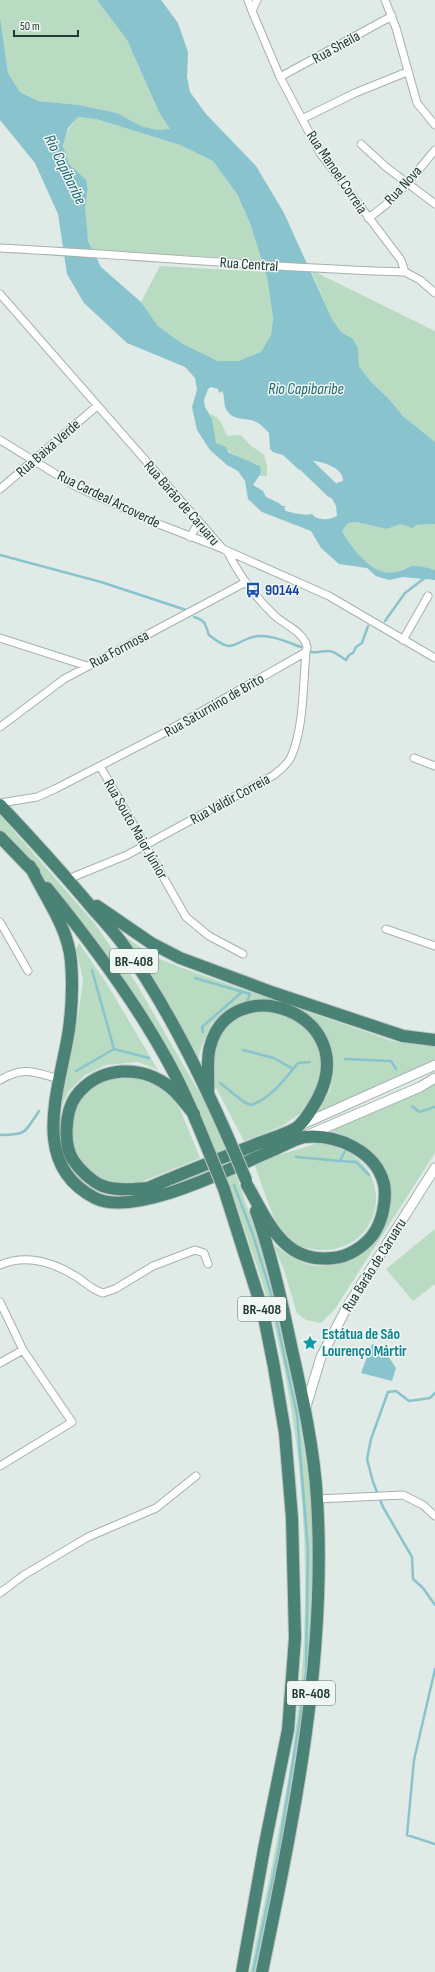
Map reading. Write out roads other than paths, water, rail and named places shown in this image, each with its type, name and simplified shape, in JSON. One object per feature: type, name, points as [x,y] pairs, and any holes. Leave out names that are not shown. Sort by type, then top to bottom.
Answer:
[{"type":"highway","name":"BR-408","points":[[0,804],[68,879],[122,943],[152,989],[208,1092],[230,1142],[246,1182],[276,1272],[305,1410],[317,1499],[318,1582],[314,1667],[306,1741],[288,1848],[262,1972]]},
{"type":"highway","name":"BR-408","points":[[0,837],[30,866],[102,960],[166,1057],[194,1114],[224,1189],[263,1312],[285,1433],[292,1518],[294,1638],[288,1730],[264,1849],[242,1972]]},
{"type":"highway","points":[[30,866],[58,918],[66,938],[71,959],[73,989],[69,1029],[52,1125],[54,1144],[59,1160],[66,1174],[81,1189],[96,1198],[108,1202],[143,1201],[200,1181],[300,1132],[323,1088],[327,1070],[325,1049],[319,1037],[297,1013],[279,1006],[244,1008],[226,1019],[217,1031],[210,1047],[208,1092]]},
{"type":"highway","points":[[79,892],[124,926],[151,943],[186,960],[274,993],[403,1036],[435,1040]]},
{"type":"highway","points":[[194,1114],[173,1089],[160,1081],[143,1073],[125,1070],[107,1073],[89,1083],[75,1097],[70,1110],[67,1127],[68,1145],[72,1159],[83,1172],[102,1185],[123,1190],[148,1188],[300,1132],[350,1145],[372,1161],[379,1172],[384,1185],[384,1210],[372,1236],[349,1254],[324,1259],[310,1257],[290,1249],[273,1231],[246,1182]]},
{"type":"street","name":"Rua Manoel Correia","points":[[248,0],[280,77],[320,152],[401,260],[405,272]]},
{"type":"street","points":[[252,11],[257,0]]},
{"type":"street","points":[[385,0],[392,16],[417,103],[435,126]]},
{"type":"street","name":"Rua Sheila","points":[[280,77],[392,16]]},
{"type":"street","points":[[302,119],[355,93],[407,72]]},
{"type":"street","points":[[361,144],[386,166],[435,204]]},
{"type":"street","name":"Rua Nova","points":[[368,218],[381,209],[408,182],[435,150]]},
{"type":"street","name":"Rua Central","points":[[0,248],[331,270],[405,272]]},
{"type":"street","points":[[405,272],[420,280],[435,293]]},
{"type":"street","name":"Rua Barão de Caruaru","points":[[0,294],[225,550],[329,596],[403,640],[434,656]]},
{"type":"street","name":"Rua Baixa Verde","points":[[0,489],[97,406]]},
{"type":"street","name":"Rua Cardeal Arcoverde","points":[[0,440],[77,487],[190,537],[225,550]]},
{"type":"street","points":[[190,537],[199,522]]},
{"type":"street","points":[[225,550],[246,582],[275,616],[304,640],[308,647],[306,652]]},
{"type":"street","name":"Rua Formosa","points":[[0,727],[64,679],[246,582]]},
{"type":"street","points":[[403,640],[428,596]]},
{"type":"street","points":[[0,638],[87,666]]},
{"type":"street","name":"Rua Saturnino de Brito","points":[[0,804],[37,796],[100,766],[162,734],[306,652]]},
{"type":"street","name":"Rua Valdir Correia","points":[[68,879],[110,863],[145,845],[274,775],[284,767],[290,758],[297,733],[301,708],[306,652]]},
{"type":"street","points":[[414,758],[435,766]]},
{"type":"street","name":"Rua Souto Maior Júnior","points":[[100,766],[186,917],[198,928],[243,954]]},
{"type":"street","points":[[1,924],[28,971]]},
{"type":"street","points":[[386,929],[435,946]]},
{"type":"street","points":[[300,1132],[435,1065]]},
{"type":"street","points":[[0,1080],[12,1073],[21,1071],[59,1079]]},
{"type":"street","points":[[300,1132],[420,1087],[435,1078]]},
{"type":"street","name":"Rua Barão de Caruaru","points":[[305,1410],[321,1357],[340,1320],[434,1174]]},
{"type":"street","points":[[0,1265],[19,1259],[40,1260],[70,1273],[89,1287],[103,1293],[115,1289],[163,1261],[195,1250],[204,1253],[208,1264]]},
{"type":"street","points":[[0,1302],[23,1350],[72,1422],[0,1466]]},
{"type":"street","points":[[0,1363],[23,1350]]},
{"type":"street","points":[[0,1594],[24,1575],[88,1537],[156,1508],[196,1476]]},
{"type":"street","points":[[317,1499],[372,1495],[409,1496],[435,1516]]},
{"type":"street","points":[[427,1509],[435,1512]]},
{"type":"water","name":"Rio Capibaribe","points":[[97,0],[161,0],[178,23],[188,52],[187,77],[190,92],[206,114],[256,166],[284,213],[332,319],[341,332],[353,339],[358,348],[359,366],[371,382],[388,398],[403,416],[435,442],[435,524],[416,525],[413,528],[400,524],[387,529],[356,522],[348,523],[342,531],[357,553],[380,571],[388,573],[396,572],[411,566],[420,566],[435,570],[435,580],[403,577],[389,580],[376,576],[367,568],[339,564],[321,548],[311,531],[262,512],[248,499],[245,481],[238,471],[227,465],[210,450],[197,430],[192,407],[197,390],[195,378],[185,367],[127,343],[84,303],[67,274],[58,214],[35,163],[0,120],[0,17],[8,73],[20,92],[38,101],[79,105],[117,113],[141,126],[157,130],[170,129],[159,112],[127,40]],"holes":[[[78,117],[96,119],[180,145],[213,161],[237,194],[250,223],[267,277],[273,318],[271,335],[261,352],[238,361],[218,361],[183,344],[158,326],[141,302],[101,267],[88,241],[85,207],[88,189],[86,180],[69,164],[63,146],[68,128]],[[211,387],[218,389],[219,393],[222,391],[225,407],[230,415],[236,418],[254,421],[260,425],[269,433],[270,449],[273,452],[283,455],[298,469],[313,476],[312,474],[314,470],[309,465],[312,461],[316,461],[332,466],[340,472],[343,481],[334,485],[331,489],[330,495],[336,506],[337,516],[320,519],[312,514],[309,515],[286,511],[284,508],[286,506],[282,506],[266,497],[263,491],[253,485],[261,473],[260,466],[228,452],[226,447],[216,443],[212,419],[205,407],[204,400],[208,389]]]},
{"type":"water","points":[[372,1344],[389,1351],[388,1356],[396,1368],[392,1381],[361,1373]]},
{"type":"waterway","name":"Rio Capibaribe","points":[[299,458],[332,490],[348,498]]},
{"type":"waterway","points":[[0,555],[101,582],[186,610]]},
{"type":"waterway","points":[[385,621],[405,593],[426,577]]},
{"type":"waterway","points":[[194,617],[203,622],[209,635],[225,645],[230,646],[249,638],[263,636],[280,639],[301,647]]},
{"type":"waterway","points":[[311,652],[330,651],[346,660],[349,655],[353,653],[356,647],[362,643],[368,626]]},
{"type":"waterway","points":[[92,970],[114,1049]]},
{"type":"waterway","points":[[195,978],[250,994],[247,1001]]},
{"type":"waterway","points":[[203,1032],[202,1027],[242,992]]},
{"type":"waterway","points":[[76,1071],[114,1049],[149,1058]]},
{"type":"waterway","points":[[243,1050],[274,1058],[293,1069]]},
{"type":"waterway","points":[[345,1059],[391,1061],[396,1069]]},
{"type":"waterway","points":[[220,1083],[244,1102],[251,1105],[265,1098],[271,1093],[298,1063],[310,1062]]},
{"type":"waterway","points":[[412,1106],[419,1112],[435,1107]]},
{"type":"waterway","points":[[0,1135],[15,1134],[24,1131],[39,1111]]},
{"type":"waterway","points":[[296,1157],[340,1161],[345,1151]]},
{"type":"waterway","points":[[340,1161],[356,1162],[369,1175]]},
{"type":"waterway","points":[[234,1185],[252,1232],[270,1290],[297,1415],[308,1550],[306,1672],[278,1854],[253,1972]]},
{"type":"waterway","points":[[435,1393],[430,1398],[409,1401],[396,1391],[388,1392],[371,1439],[367,1459],[373,1482],[383,1507],[412,1557],[413,1579],[423,1588],[435,1605]]},
{"type":"waterway","points":[[435,1669],[414,1760],[407,1835],[435,1844]]},
{"type":"place","name":"90144","points":[[253,590]]},
{"type":"place","name":"Estátua de São Lourenço Mártir","points":[[310,1343]]}]
